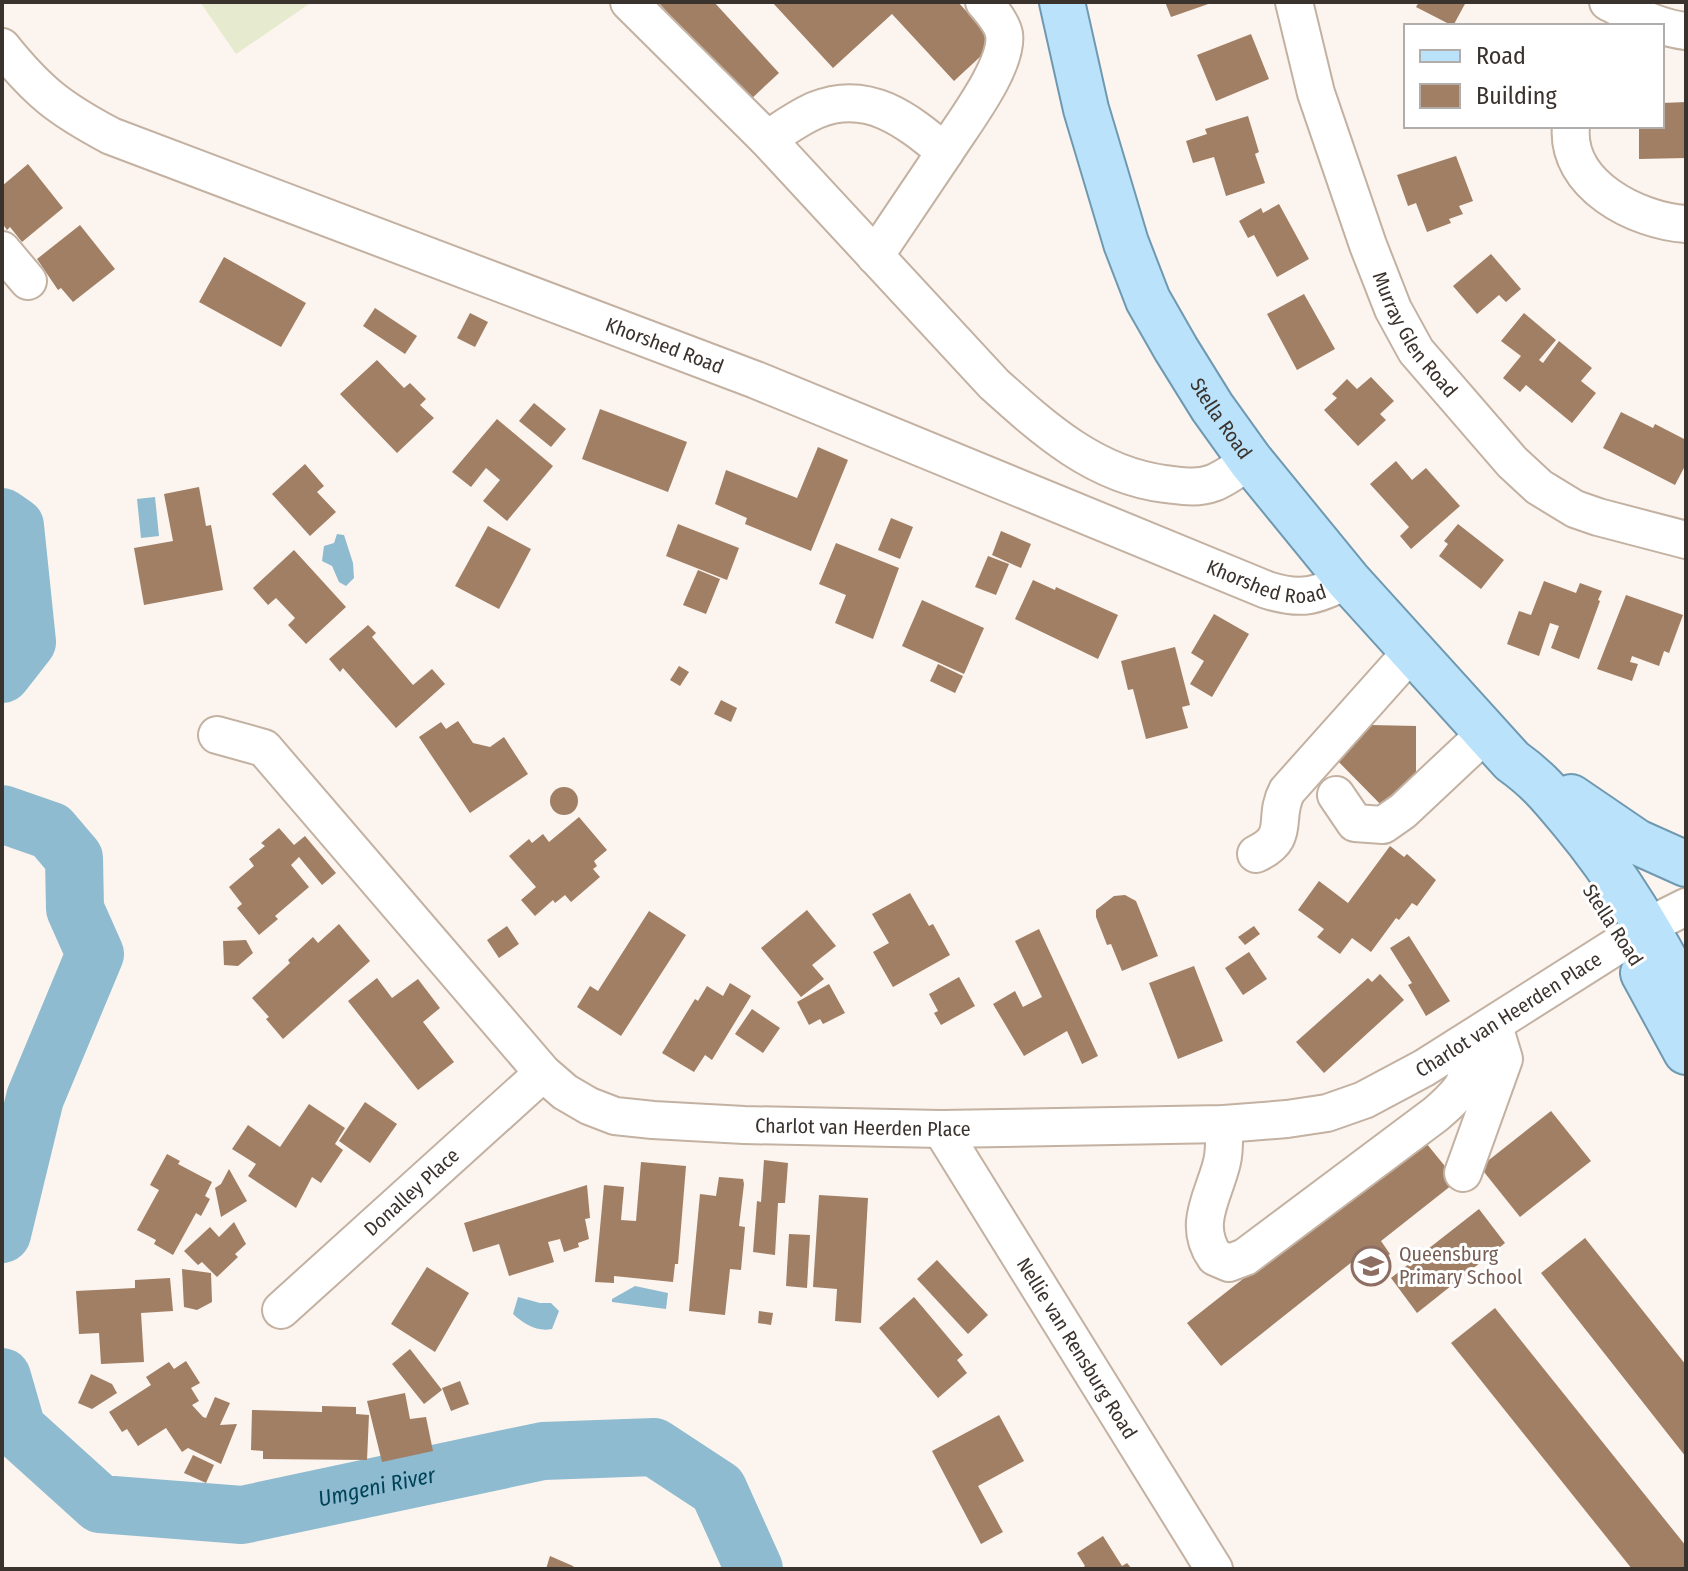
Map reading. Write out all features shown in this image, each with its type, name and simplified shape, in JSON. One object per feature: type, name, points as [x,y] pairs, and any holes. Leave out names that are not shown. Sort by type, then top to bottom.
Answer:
[{"type":"main road","name":"Stella Road","points":[[1062,2],[1086,109],[1126,243],[1148,300],[1212,407],[1250,460],[1348,580],[1601,855],[1653,925],[1686,999]]},
{"type":"main road","points":[[1512,758],[1637,842],[1686,864]]},
{"type":"main road","name":"Stella Road","points":[[1653,925],[1686,1052]]},
{"type":"street","points":[[629,2],[767,139],[994,384],[1080,455],[1120,474],[1192,487],[1214,483],[1250,460]]},
{"type":"street","points":[[875,256],[999,65],[1003,30],[984,2]]},
{"type":"street","name":"Murray Glen Road","points":[[1294,2],[1316,93],[1368,245],[1393,309],[1416,351],[1512,462],[1539,487],[1575,509],[1686,540]]},
{"type":"street","points":[[1600,24],[1608,2],[1657,24]]},
{"type":"street","points":[[1664,27],[1686,31]]},
{"type":"street","name":"Khorshed Road","points":[[2,47],[28,80],[67,113],[111,136],[756,380],[1267,590],[1289,597],[1308,597],[1348,580]]},
{"type":"street","points":[[767,139],[816,110],[853,103],[886,109],[945,152]]},
{"type":"street","points":[[1571,128],[1578,163],[1593,183],[1622,205],[1663,222],[1686,224]]},
{"type":"street","points":[[2,250],[28,281]]},
{"type":"street","points":[[1256,854],[1270,847],[1280,836],[1282,801],[1287,791],[1412,651]]},
{"type":"street","name":"Charlot van Heerden Place","points":[[217,735],[264,748],[543,1073],[565,1092],[615,1116],[744,1125],[941,1129],[1224,1124],[1327,1113],[1364,1100],[1482,1033],[1653,925]]},
{"type":"street","points":[[1336,795],[1355,823],[1383,825],[1403,811],[1512,758]]},
{"type":"street","points":[[1224,1124],[1223,1158],[1204,1213],[1204,1234],[1215,1257],[1229,1263],[1245,1257],[1436,1114],[1463,1090],[1482,1033]]},
{"type":"street","points":[[1463,1173],[1504,1059],[1482,1033]]},
{"type":"street","name":"Donalley Place","points":[[281,1310],[543,1073]]},
{"type":"street","name":"Nellie van Rensburg Road","points":[[941,1129],[1214,1569]]},
{"type":"green space","points":[[200,2],[312,2],[236,54]]},
{"type":"water","points":[[155,497],[159,536],[141,538],[137,499]]},
{"type":"water","points":[[337,534],[344,535],[353,563],[354,578],[346,586],[339,582],[332,566],[322,561],[324,546],[334,543]]},
{"type":"water","points":[[635,1286],[668,1293],[666,1309],[612,1302],[612,1299]]},
{"type":"water","points":[[518,1297],[551,1303],[559,1311],[552,1329],[531,1326],[513,1314]]},
{"type":"building","points":[[658,2],[714,2],[779,73],[749,101]]},
{"type":"building","points":[[772,2],[958,2],[995,43],[954,81],[892,14],[833,68]]},
{"type":"building","points":[[1165,2],[1214,2],[1171,17]]},
{"type":"building","points":[[1419,2],[1466,2],[1454,24],[1416,7]]},
{"type":"building","points":[[1251,34],[1269,79],[1216,101],[1197,55]]},
{"type":"building","points":[[1686,102],[1686,158],[1639,159],[1639,128],[1664,128],[1664,103]]},
{"type":"building","points":[[1248,116],[1259,152],[1255,154],[1265,183],[1226,196],[1214,157],[1193,163],[1186,141],[1207,134],[1205,129]]},
{"type":"building","points":[[1456,156],[1473,201],[1459,206],[1463,214],[1449,219],[1451,223],[1427,232],[1416,203],[1408,206],[1397,175]]},
{"type":"building","points":[[28,164],[63,208],[22,242],[10,227],[7,230],[2,223],[2,186]]},
{"type":"building","points":[[1279,204],[1309,259],[1277,277],[1254,235],[1248,238],[1239,221],[1261,208],[1263,213]]},
{"type":"building","points":[[80,225],[115,269],[73,302],[61,288],[58,290],[37,259]]},
{"type":"building","points":[[1491,254],[1521,289],[1506,302],[1499,295],[1477,314],[1453,286]]},
{"type":"building","points":[[224,257],[306,303],[281,347],[199,302]]},
{"type":"building","points":[[1304,294],[1335,349],[1297,370],[1267,314]]},
{"type":"building","points":[[375,308],[417,336],[405,354],[363,326]]},
{"type":"building","points":[[470,313],[488,322],[475,347],[457,338]]},
{"type":"building","points":[[1524,313],[1556,340],[1539,360],[1543,363],[1559,341],[1592,368],[1581,381],[1596,393],[1572,423],[1526,385],[1520,392],[1503,378],[1521,356],[1501,341]]},
{"type":"building","points":[[377,360],[404,388],[410,383],[426,399],[420,405],[434,418],[397,453],[340,394]]},
{"type":"building","points":[[1371,377],[1394,401],[1380,414],[1386,420],[1358,446],[1324,410],[1337,398],[1332,394],[1347,379],[1357,389]]},
{"type":"building","points":[[534,403],[566,429],[551,447],[519,421]]},
{"type":"building","points":[[600,409],[687,442],[668,492],[582,459]]},
{"type":"building","points":[[1621,412],[1653,428],[1655,424],[1686,440],[1686,464],[1675,485],[1603,448]]},
{"type":"building","points":[[497,419],[553,466],[507,521],[483,501],[500,480],[486,468],[471,487],[452,472]]},
{"type":"building","points":[[818,447],[848,460],[811,551],[745,524],[747,518],[715,504],[726,470],[797,498]]},
{"type":"building","points":[[1396,461],[1412,480],[1426,468],[1460,506],[1411,549],[1400,536],[1409,527],[1370,484]]},
{"type":"building","points":[[305,464],[324,486],[317,492],[336,512],[310,536],[272,494]]},
{"type":"building","points":[[199,487],[206,526],[211,525],[223,590],[144,605],[134,548],[173,541],[164,494]]},
{"type":"building","points":[[891,518],[913,527],[900,559],[878,550]]},
{"type":"building","points":[[678,524],[739,548],[727,580],[666,556]]},
{"type":"building","points":[[1458,524],[1504,560],[1481,589],[1439,556],[1448,544],[1444,541]]},
{"type":"building","points":[[488,526],[531,549],[499,609],[455,586]]},
{"type":"building","points":[[1001,531],[1031,544],[1021,568],[992,555]]},
{"type":"building","points":[[836,543],[899,568],[873,639],[835,623],[846,595],[819,584]]},
{"type":"building","points":[[294,550],[346,607],[306,644],[288,625],[295,618],[276,598],[268,605],[253,588]]},
{"type":"building","points":[[988,556],[1009,564],[996,595],[975,587]]},
{"type":"building","points":[[698,570],[720,579],[706,614],[683,605]]},
{"type":"building","points":[[1033,580],[1118,615],[1098,659],[1015,619]]},
{"type":"building","points":[[1544,581],[1576,593],[1580,583],[1602,591],[1579,659],[1551,648],[1559,626],[1550,623],[1539,656],[1507,644],[1519,611],[1531,615]]},
{"type":"building","points":[[1626,595],[1683,615],[1669,653],[1664,651],[1659,666],[1632,656],[1630,662],[1638,664],[1632,681],[1597,669]]},
{"type":"building","points":[[922,600],[984,628],[964,674],[902,646]]},
{"type":"building","points":[[1214,614],[1249,634],[1212,697],[1190,684],[1204,661],[1191,653]]},
{"type":"building","points":[[368,625],[376,633],[372,637],[413,685],[432,669],[445,684],[396,728],[343,668],[340,672],[329,659]]},
{"type":"building","points":[[1175,647],[1190,705],[1182,707],[1188,728],[1146,739],[1133,689],[1128,690],[1121,661]]},
{"type":"building","points":[[938,664],[963,676],[955,693],[930,681]]},
{"type":"building","points":[[679,666],[689,672],[680,686],[670,680]]},
{"type":"building","points":[[721,700],[737,708],[731,722],[714,714]]},
{"type":"building","points":[[1360,714],[1371,725],[1416,726],[1416,772],[1425,781],[1390,814],[1327,750]]},
{"type":"building","points":[[458,721],[473,743],[490,747],[504,737],[528,774],[470,813],[419,737],[441,722],[446,729]]},
{"type":"building","points":[[564,787],[574,791],[578,801],[574,811],[564,815],[554,811],[550,801],[554,791]]},
{"type":"building","points":[[579,817],[607,850],[594,861],[597,866],[593,869],[600,877],[571,902],[565,895],[555,903],[553,900],[535,916],[521,900],[536,887],[509,856],[529,839],[532,843],[543,834],[549,842]]},
{"type":"building","points":[[279,828],[294,845],[305,836],[336,873],[322,885],[299,857],[291,865],[309,887],[275,916],[278,919],[259,935],[237,908],[242,904],[229,887],[254,866],[249,859],[265,846],[261,843]]},
{"type":"building","points":[[1390,846],[1404,857],[1407,854],[1436,880],[1417,906],[1412,903],[1399,920],[1396,918],[1371,952],[1352,938],[1340,954],[1317,937],[1324,929],[1298,910],[1319,881],[1348,903]]},
{"type":"building","points":[[910,893],[929,926],[933,924],[950,955],[893,987],[873,952],[889,943],[872,914]]},
{"type":"building","points":[[1125,895],[1136,901],[1158,956],[1122,971],[1111,944],[1107,945],[1096,910],[1114,896]]},
{"type":"building","points":[[807,910],[836,946],[812,965],[824,979],[801,997],[761,948]]},
{"type":"building","points":[[649,911],[686,935],[621,1036],[577,1007],[590,986],[598,991]]},
{"type":"building","points":[[339,924],[370,961],[283,1039],[252,998],[313,937],[318,943]]},
{"type":"building","points":[[507,926],[519,944],[499,958],[487,940]]},
{"type":"building","points":[[1254,926],[1260,934],[1245,945],[1238,937]]},
{"type":"building","points":[[1039,929],[1098,1056],[1082,1064],[1067,1031],[1024,1056],[993,1004],[1015,991],[1023,1007],[1042,997],[1015,941]]},
{"type":"building","points":[[1409,936],[1450,1001],[1426,1016],[1408,985],[1412,983],[1390,948]]},
{"type":"building","points":[[246,940],[253,953],[238,966],[224,965],[223,941]]},
{"type":"building","points":[[1249,952],[1267,979],[1243,995],[1225,968]]},
{"type":"building","points":[[1194,966],[1223,1041],[1178,1059],[1149,983]]},
{"type":"building","points":[[1380,974],[1404,1000],[1324,1073],[1296,1042],[1368,978],[1372,982]]},
{"type":"building","points":[[959,977],[975,1006],[941,1025],[929,994]]},
{"type":"building","points":[[377,978],[392,998],[418,979],[440,1008],[423,1022],[454,1062],[418,1090],[348,1001]]},
{"type":"building","points":[[730,983],[751,996],[712,1060],[705,1055],[694,1072],[662,1053],[695,999],[698,1001],[707,986],[723,996]]},
{"type":"building","points":[[829,984],[845,1013],[823,1024],[820,1019],[809,1025],[797,1002]]},
{"type":"building","points":[[752,1009],[780,1028],[763,1053],[735,1034]]},
{"type":"building","points":[[365,1102],[397,1124],[370,1163],[339,1141]]},
{"type":"building","points":[[309,1104],[345,1128],[335,1144],[343,1150],[321,1183],[312,1177],[296,1208],[248,1176],[256,1164],[232,1149],[248,1125],[280,1147]]},
{"type":"building","points":[[1551,1111],[1591,1161],[1520,1217],[1480,1167]]},
{"type":"building","points":[[1422,1138],[1457,1181],[1381,1241],[1390,1254],[1378,1263],[1367,1250],[1221,1366],[1187,1323]]},
{"type":"building","points":[[167,1154],[180,1161],[178,1164],[212,1182],[205,1196],[210,1199],[201,1216],[196,1213],[173,1255],[154,1244],[156,1240],[137,1230],[159,1190],[150,1185]]},
{"type":"building","points":[[764,1160],[788,1163],[785,1203],[778,1203],[775,1255],[753,1252]]},
{"type":"building","points":[[641,1162],[686,1166],[678,1264],[675,1264],[673,1282],[614,1276],[614,1283],[595,1282],[604,1185],[624,1187],[621,1220],[636,1221]]},
{"type":"building","points":[[229,1169],[247,1201],[221,1217],[215,1188],[221,1184]]},
{"type":"building","points":[[719,1177],[743,1179],[744,1184],[739,1226],[745,1227],[741,1270],[730,1269],[725,1315],[689,1311],[700,1194],[716,1196]]},
{"type":"building","points":[[587,1185],[590,1218],[585,1219],[589,1239],[578,1243],[579,1247],[564,1252],[560,1239],[548,1242],[554,1262],[509,1276],[499,1244],[473,1252],[464,1223]]},
{"type":"building","points":[[819,1195],[868,1198],[861,1323],[835,1321],[837,1289],[813,1287]]},
{"type":"building","points":[[1479,1209],[1505,1243],[1417,1313],[1391,1278]]},
{"type":"building","points":[[234,1222],[246,1244],[235,1254],[238,1257],[217,1277],[202,1262],[198,1265],[184,1251],[210,1227],[219,1237]]},
{"type":"building","points":[[789,1234],[810,1235],[807,1288],[786,1286]]},
{"type":"building","points":[[1585,1238],[1686,1365],[1686,1457],[1541,1273]]},
{"type":"building","points":[[937,1260],[988,1315],[968,1334],[917,1279]]},
{"type":"building","points":[[427,1267],[469,1293],[435,1352],[391,1324]]},
{"type":"building","points":[[182,1269],[211,1273],[212,1302],[197,1310],[184,1307]]},
{"type":"building","points":[[170,1278],[173,1311],[141,1313],[144,1362],[101,1364],[99,1333],[79,1334],[76,1291],[135,1288],[135,1280]]},
{"type":"building","points":[[914,1297],[963,1355],[957,1360],[967,1373],[938,1398],[879,1328]]},
{"type":"building","points":[[1495,1308],[1686,1546],[1686,1569],[1632,1569],[1451,1343]]},
{"type":"building","points":[[759,1311],[773,1313],[771,1325],[758,1323]]},
{"type":"building","points":[[410,1349],[442,1390],[424,1404],[392,1364]]},
{"type":"building","points":[[186,1361],[200,1383],[191,1388],[199,1401],[192,1405],[203,1417],[206,1418],[215,1397],[230,1403],[220,1425],[237,1424],[221,1464],[188,1448],[182,1452],[166,1428],[138,1446],[127,1429],[122,1432],[109,1412],[151,1385],[146,1377],[169,1362],[174,1369]]},
{"type":"building","points":[[91,1374],[112,1384],[117,1393],[92,1409],[78,1403]]},
{"type":"building","points":[[460,1381],[469,1404],[451,1411],[442,1388]]},
{"type":"building","points":[[405,1393],[410,1419],[426,1417],[433,1451],[382,1462],[367,1401]]},
{"type":"building","points":[[322,1406],[356,1407],[356,1414],[369,1415],[367,1460],[263,1459],[263,1451],[251,1450],[252,1410],[322,1412]]},
{"type":"building","points":[[999,1415],[1024,1461],[978,1486],[1003,1532],[981,1544],[932,1451]]},
{"type":"building","points":[[193,1455],[214,1465],[206,1483],[184,1473]]},
{"type":"building","points":[[1103,1536],[1122,1566],[1127,1563],[1132,1569],[1081,1569],[1085,1566],[1077,1553]]},
{"type":"building","points":[[550,1556],[573,1566],[575,1569],[546,1569]]},
{"type":"waterway","name":"Umgeni River","points":[[2,517],[15,526],[27,642],[2,674]]},
{"type":"waterway","name":"Umgeni River","points":[[2,814],[51,831],[74,858],[75,909],[95,954],[35,1098],[2,1234]]},
{"type":"waterway","name":"Umgeni River","points":[[2,1377],[17,1429],[100,1504],[242,1515],[543,1451],[654,1447],[718,1489],[754,1569]]},
{"type":"place","name":"Queensburg Primary School","points":[[1371,1266]]}]
